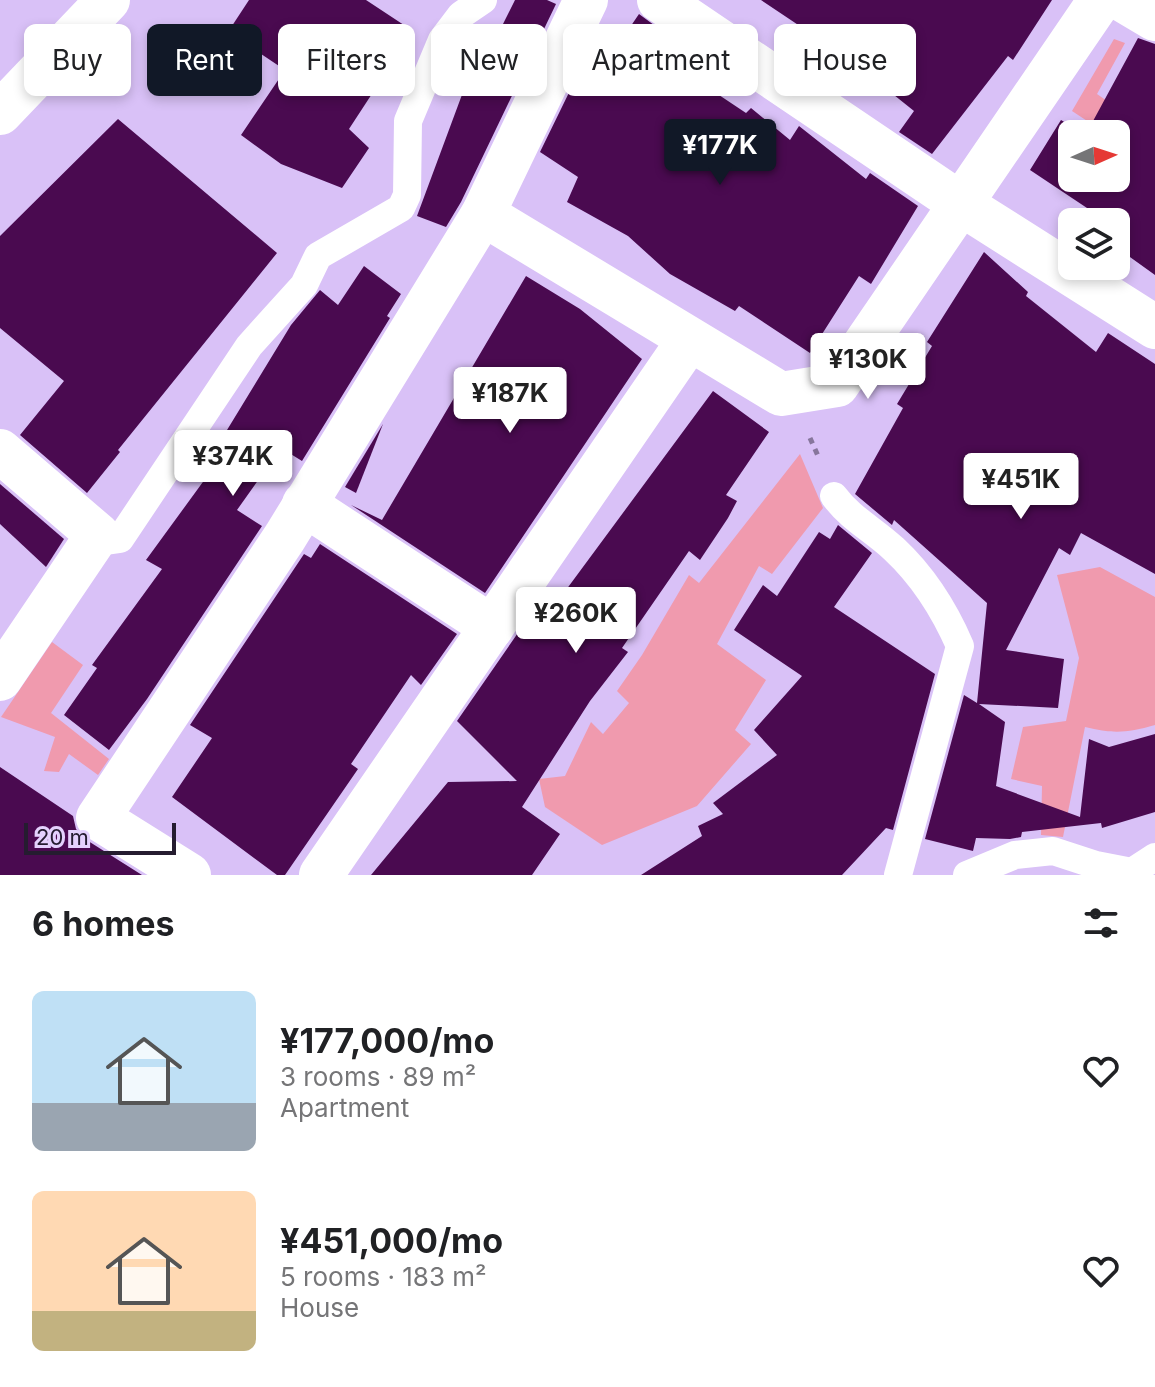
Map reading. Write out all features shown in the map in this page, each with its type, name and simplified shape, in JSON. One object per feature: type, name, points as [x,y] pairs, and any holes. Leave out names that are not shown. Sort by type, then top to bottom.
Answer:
[{"type":"street","points":[[0,113],[108,0]]},
{"type":"street","points":[[189,875],[98,818],[304,504],[483,214],[586,0]]},
{"type":"street","points":[[659,0],[961,204],[1155,327]]},
{"type":"street","points":[[483,214],[798,404],[837,385],[1100,0]]},
{"type":"street","points":[[1123,0],[1155,19]]},
{"type":"street","points":[[321,875],[689,340]]},
{"type":"street","points":[[0,451],[95,539],[0,679]]},
{"type":"street","points":[[304,504],[492,627]]},
{"type":"lane","points":[[95,539],[120,539],[249,346],[304,285],[318,256],[401,208],[407,195],[408,121],[442,40],[461,15],[483,0]]},
{"type":"lane","points":[[834,496],[846,512],[893,547],[919,574],[947,616],[960,646],[898,875]]},
{"type":"lane","points":[[967,875],[1015,855],[1053,851],[1096,865],[1132,872],[1155,857]]},
{"type":"shaded area","points":[[1114,39],[1125,43],[1097,94],[1120,110],[1118,120],[1086,120],[1072,111]]},
{"type":"shaded area","points":[[800,454],[823,508],[772,574],[759,566],[717,644],[766,680],[735,730],[751,744],[697,806],[602,845],[545,807],[539,779],[565,776],[591,722],[603,734],[629,703],[617,691],[689,575],[699,583]]},
{"type":"shaded area","points":[[1100,567],[1155,597],[1155,725],[1120,732],[1085,727],[1063,837],[1041,835],[1042,786],[1011,779],[1023,727],[1066,721],[1079,658],[1057,575]]},
{"type":"shaded area","points":[[52,642],[83,665],[51,713],[109,759],[98,775],[69,754],[59,772],[44,771],[55,737],[1,717]]},
{"type":"building","points":[[249,0],[366,0],[402,24],[278,24],[278,65],[262,55],[262,24],[233,24]]},
{"type":"building","points":[[515,0],[547,0],[556,4],[546,24],[503,24]]},
{"type":"building","points":[[761,0],[1052,0],[1013,60],[1008,56],[932,154],[899,132],[914,111],[895,96],[916,96],[916,24],[797,24]]},
{"type":"building","points":[[639,14],[653,24],[632,24]]},
{"type":"building","points":[[1138,38],[1155,44],[1155,275],[1130,257],[1130,208],[1087,208],[1063,192],[1130,192],[1130,120],[1094,120]]},
{"type":"building","points":[[278,80],[278,96],[371,96],[349,129],[369,148],[342,188],[281,164],[241,135]]},
{"type":"building","points":[[462,96],[512,96],[446,227],[417,216]]},
{"type":"building","points":[[567,96],[720,96],[746,113],[751,108],[790,140],[799,126],[866,179],[870,173],[918,206],[871,284],[859,276],[810,353],[739,306],[735,311],[670,274],[628,236],[567,202],[578,177],[540,152]]},
{"type":"building","points":[[118,119],[277,253],[87,493],[20,435],[64,381],[0,328],[0,236]]},
{"type":"building","points":[[1058,125],[1058,189],[1030,170]]},
{"type":"building","points":[[984,252],[1028,292],[1026,296],[1096,352],[1108,333],[1155,364],[1155,574],[1081,533],[1070,555],[1059,548],[1006,650],[1064,659],[1058,708],[979,704],[1005,722],[996,786],[1080,817],[1089,739],[1109,747],[1155,734],[1155,812],[1102,828],[1101,823],[1022,832],[1021,837],[1010,839],[976,838],[973,851],[925,839],[964,695],[977,703],[987,603],[894,520],[892,525],[855,494],[903,408],[897,404],[932,346],[927,342]]},
{"type":"building","points":[[364,266],[401,294],[387,316],[390,318],[302,461],[281,448],[237,510],[262,526],[147,699],[109,750],[64,715],[97,668],[92,665],[162,569],[146,560],[208,475],[202,471],[291,325],[320,290],[338,305]]},
{"type":"building","points":[[526,276],[580,309],[642,359],[485,593],[351,505],[382,520]]},
{"type":"building","points":[[713,391],[769,432],[726,495],[737,501],[728,518],[700,560],[689,551],[622,648],[628,652],[590,701],[522,807],[560,834],[532,875],[371,875],[448,782],[517,781],[457,721],[538,604],[549,613]]},
{"type":"building","points":[[383,424],[356,493],[345,487]]},
{"type":"building","points":[[0,484],[64,539],[46,567],[0,524]]},
{"type":"building","points":[[838,525],[872,553],[834,607],[935,674],[893,830],[886,828],[842,875],[641,875],[702,836],[698,826],[723,814],[713,803],[777,755],[754,730],[802,676],[734,630],[763,585],[777,596],[819,532],[830,539]]},
{"type":"building","points":[[320,544],[457,634],[421,685],[411,675],[351,764],[358,769],[285,875],[277,875],[172,797],[212,738],[190,725],[304,554],[311,558]]},
{"type":"building","points":[[0,767],[73,816],[76,829],[85,839],[142,875],[0,875]]}]
